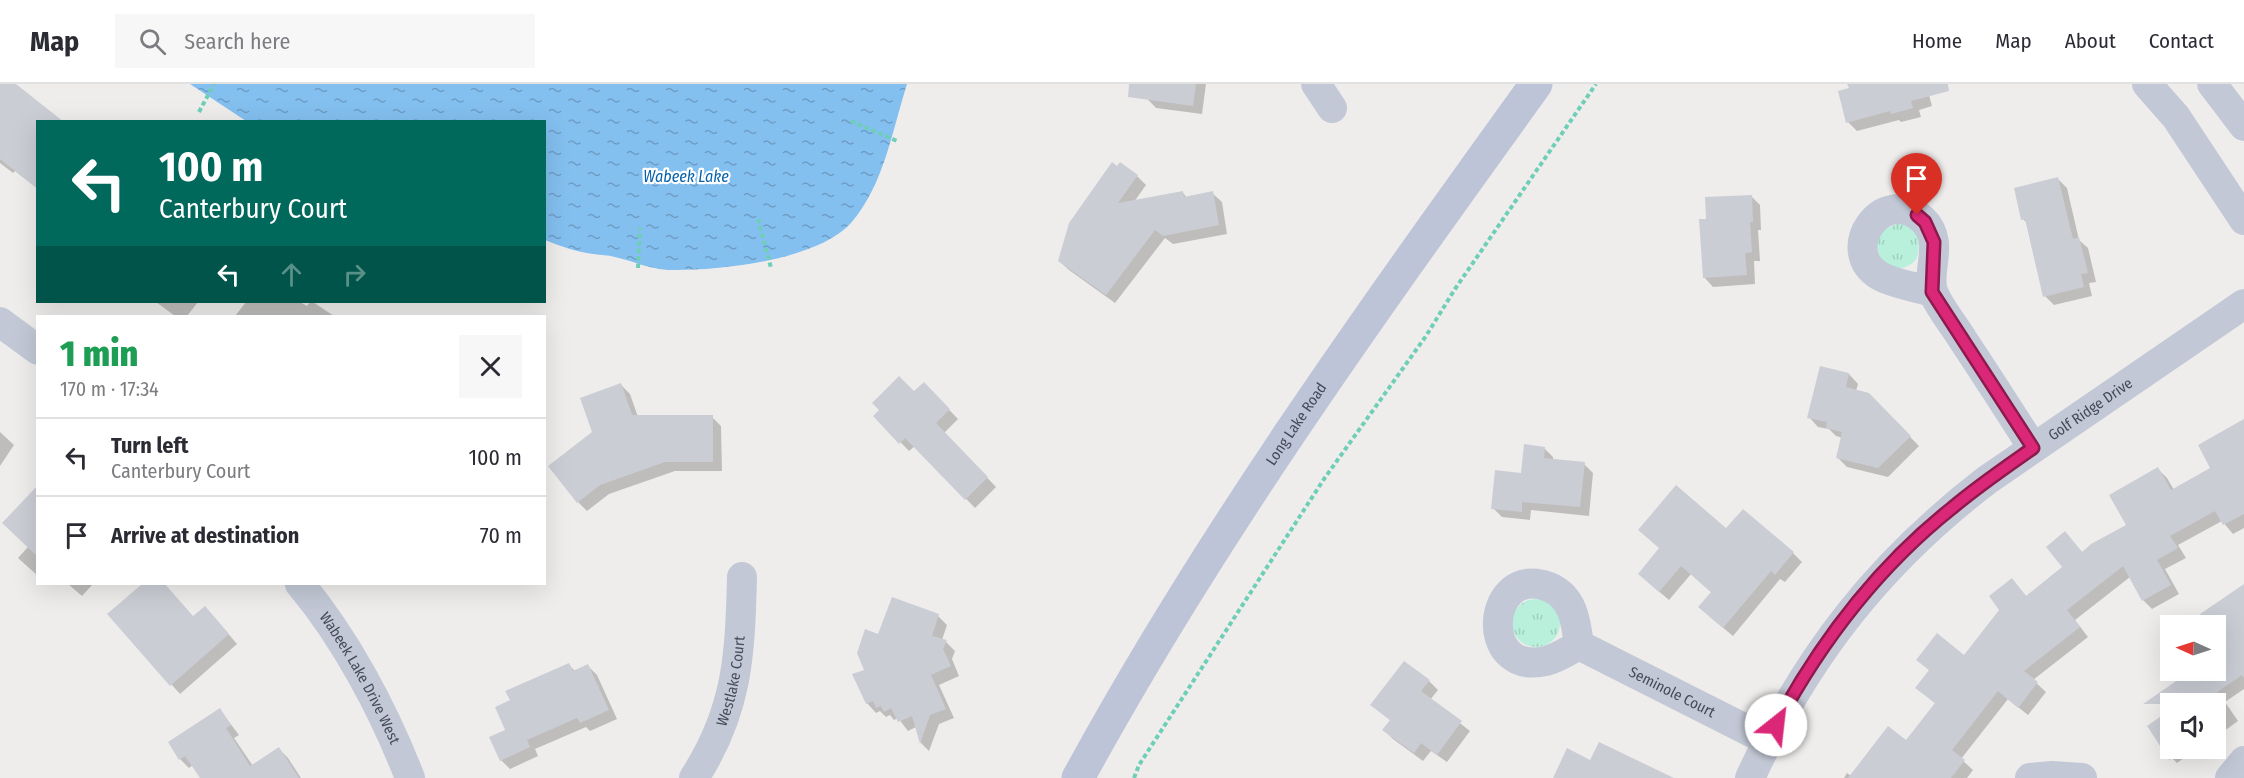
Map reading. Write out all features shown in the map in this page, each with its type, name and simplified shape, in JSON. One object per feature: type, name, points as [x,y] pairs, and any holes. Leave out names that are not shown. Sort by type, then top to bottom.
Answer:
[{"type":"main road","name":"Long Lake Road","points":[[1078,778],[1179,602],[1256,482],[1416,251],[1536,84]]},
{"type":"street","points":[[2147,84],[2176,117],[2244,220]]},
{"type":"street","points":[[2212,84],[2244,126]]},
{"type":"street","points":[[1932,292],[2033,448]]},
{"type":"street","name":"Golf Ridge Drive","points":[[1750,778],[1767,740],[1793,693],[1824,646],[1894,561],[1950,509],[2033,448],[2244,304]]},
{"type":"street","points":[[0,322],[36,349]]},
{"type":"street","name":"Westlake Court","points":[[694,778],[720,730],[733,692],[741,630],[742,577]]},
{"type":"street","name":"Wabeek Lake Drive West","points":[[301,585],[340,639],[361,675],[410,778]]},
{"type":"street","name":"Seminole Court","points":[[1579,645],[1767,740]]},
{"type":"street","points":[[2230,778],[2244,761]]},
{"type":"street","points":[[2030,778],[2052,776],[2082,778]]},
{"type":"path","points":[[199,112],[214,84]]},
{"type":"path","points":[[1134,778],[1158,736],[1317,489],[1426,336],[1455,289],[1596,84]]},
{"type":"path","points":[[851,121],[897,141]]},
{"type":"path","points":[[758,219],[771,268]]},
{"type":"path","points":[[638,268],[640,228]]},
{"type":"green space","points":[[1902,222],[1918,234],[1918,252],[1915,261],[1899,269],[1883,264],[1874,240],[1877,232]]},
{"type":"green space","points":[[1531,599],[1541,599],[1553,606],[1560,618],[1560,628],[1553,640],[1541,647],[1531,647],[1516,636],[1512,628],[1512,618],[1523,603]]},
{"type":"water","name":"Wabeek Lake","points":[[190,84],[907,84],[879,175],[872,192],[851,223],[835,236],[815,247],[791,255],[739,266],[689,270],[648,267],[612,256],[580,252],[546,240],[546,120],[244,120]]},
{"type":"building","points":[[0,84],[16,84],[61,120],[36,120],[36,187],[0,159]]},
{"type":"building","points":[[1129,84],[1196,84],[1193,106],[1128,97]]},
{"type":"building","points":[[1847,84],[1948,84],[1949,91],[1911,101],[1913,108],[1891,114],[1890,111],[1846,123],[1838,91],[1849,88]]},
{"type":"building","points":[[1112,162],[1117,166],[1120,162],[1138,175],[1118,203],[1183,191],[1184,197],[1213,191],[1219,225],[1163,236],[1155,230],[1106,295],[1058,261],[1069,223]]},
{"type":"building","points":[[2058,177],[2073,239],[2079,237],[2088,273],[2081,274],[2084,287],[2043,297],[2025,219],[2021,220],[2014,188]]},
{"type":"building","points":[[1752,195],[1753,222],[1750,222],[1752,252],[1745,253],[1747,275],[1703,278],[1699,219],[1706,219],[1705,197]]},
{"type":"building","points":[[1820,366],[1849,373],[1846,387],[1869,393],[1911,436],[1878,468],[1836,458],[1842,432],[1826,428],[1827,422],[1807,418]]},
{"type":"building","points":[[899,376],[914,391],[924,382],[950,409],[936,423],[988,477],[965,500],[905,438],[899,444],[873,416],[879,410],[872,403]]},
{"type":"building","points":[[621,383],[632,415],[713,415],[713,462],[665,462],[600,485],[577,503],[548,466],[592,432],[580,398]]},
{"type":"building","points":[[2244,419],[2244,514],[2223,525],[2215,511],[2170,536],[2178,548],[2157,560],[2171,585],[2142,601],[2123,566],[2067,610],[2080,627],[2024,671],[2038,682],[2018,708],[1998,691],[1952,750],[1965,760],[1951,778],[1848,778],[1888,726],[1906,740],[1935,703],[1915,688],[1929,670],[1916,660],[1937,633],[1964,655],[1999,610],[1989,596],[2012,578],[2026,596],[2062,567],[2046,547],[2065,531],[2082,552],[2091,544],[2126,525],[2109,495],[2158,467],[2171,490],[2210,468],[2198,445]]},
{"type":"building","points":[[1524,444],[1545,447],[1544,458],[1585,462],[1580,507],[1522,502],[1522,512],[1491,509],[1495,470],[1521,473]]},
{"type":"building","points":[[1676,485],[1726,528],[1743,509],[1794,552],[1775,575],[1771,571],[1723,628],[1698,607],[1711,592],[1681,566],[1659,592],[1638,574],[1659,548],[1638,530]]},
{"type":"building","points":[[36,487],[36,555],[2,523]]},
{"type":"building","points":[[2244,584],[2244,678],[2242,675],[2218,693],[2160,693],[2160,704],[2143,704],[2176,681],[2226,681],[2226,615],[2200,614]]},
{"type":"building","points":[[141,585],[166,585],[193,616],[205,606],[229,634],[170,686],[107,614]]},
{"type":"building","points":[[892,597],[939,614],[932,636],[947,640],[943,649],[951,666],[931,675],[946,709],[930,715],[920,744],[912,716],[898,722],[891,708],[884,712],[881,706],[876,708],[873,701],[866,704],[852,674],[864,670],[857,653],[865,629],[878,634]]},
{"type":"building","points":[[1404,661],[1430,680],[1421,691],[1462,721],[1437,755],[1421,743],[1414,753],[1382,730],[1390,720],[1370,705]]},
{"type":"building","points":[[569,663],[573,671],[588,664],[609,710],[580,723],[577,718],[527,740],[530,747],[500,761],[489,737],[505,730],[495,707],[510,700],[505,691]]},
{"type":"building","points":[[220,708],[231,725],[226,728],[250,766],[279,747],[299,778],[200,778],[185,756],[179,760],[168,742]]},
{"type":"building","points":[[2160,717],[2160,746],[2147,726]]},
{"type":"building","points":[[1599,742],[1674,778],[1553,778],[1567,748],[1590,760]]},
{"type":"route","points":[[1776,725],[1793,693],[1824,646],[1894,561],[1950,509],[2033,448],[1932,292],[1934,242],[1925,222],[1917,215]]}]
